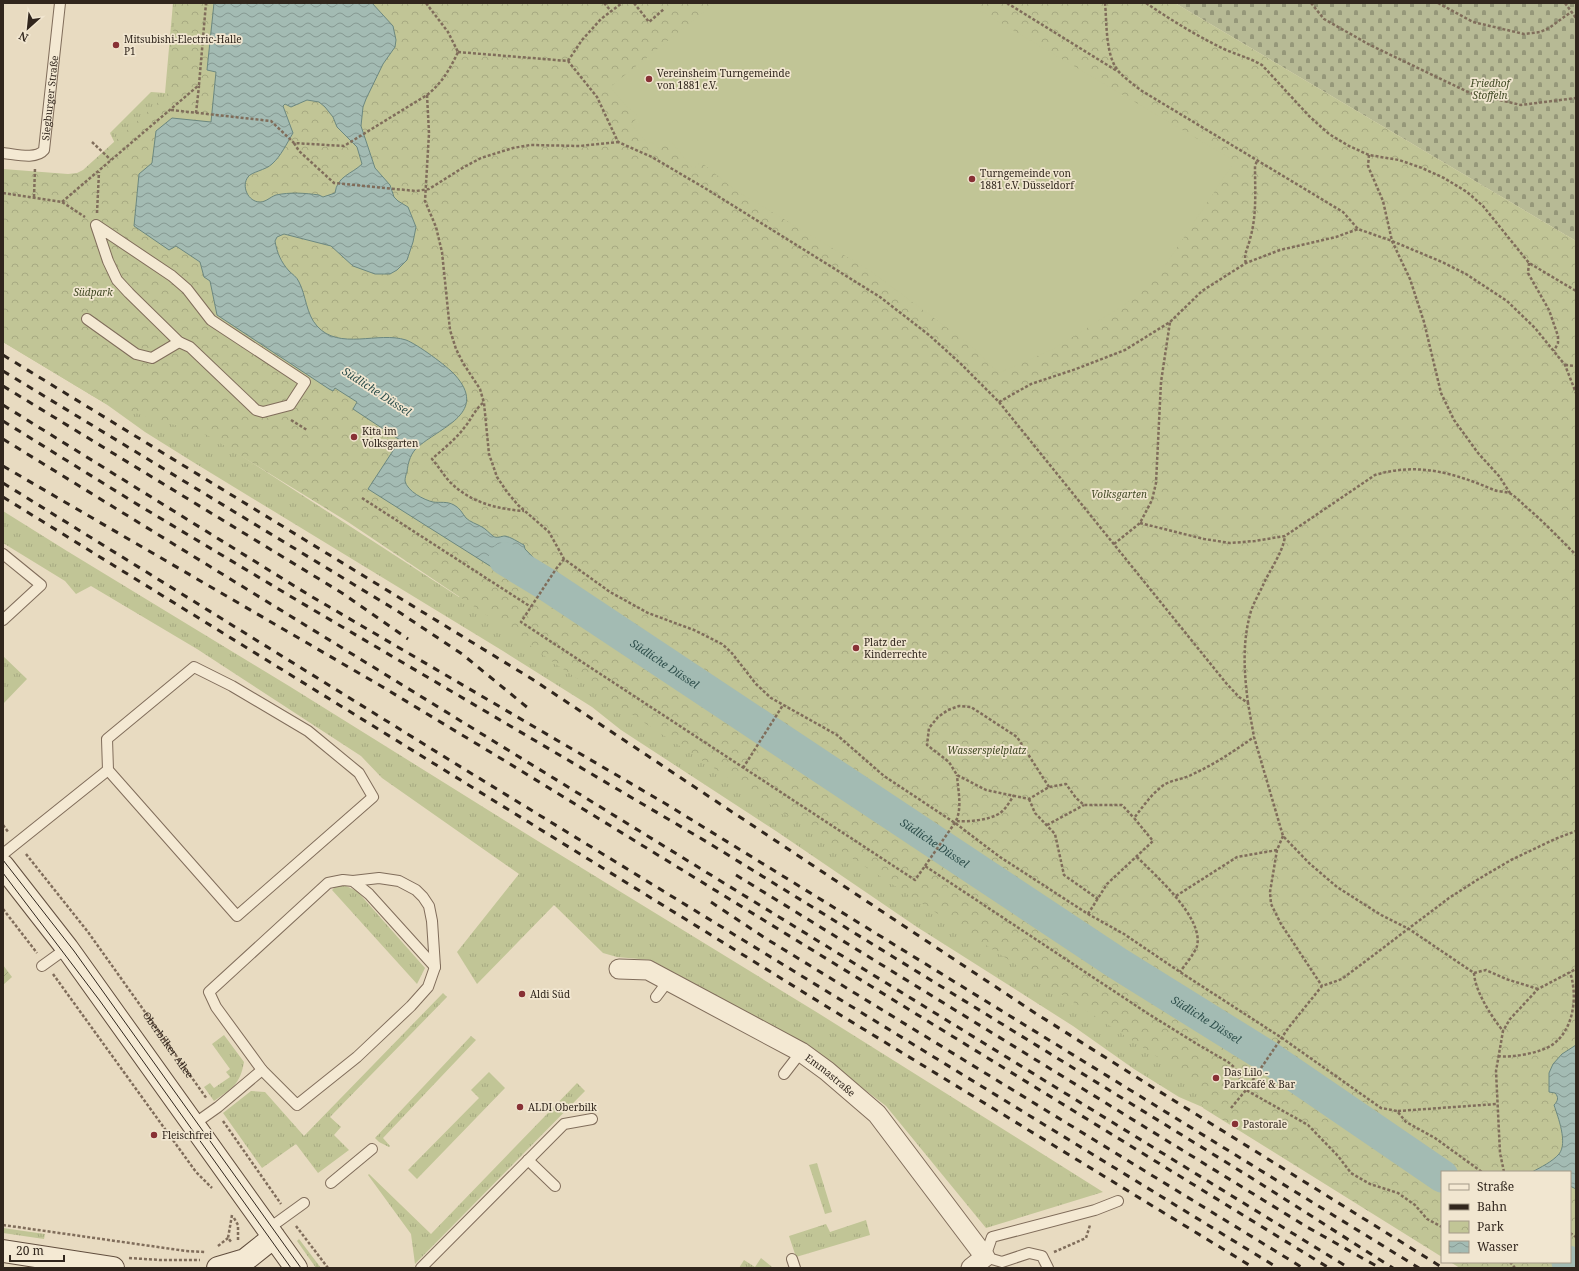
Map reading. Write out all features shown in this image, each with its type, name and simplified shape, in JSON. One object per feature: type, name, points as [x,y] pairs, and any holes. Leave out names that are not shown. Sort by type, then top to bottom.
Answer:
[{"type":"main road","points":[[3,866],[66,948],[194,1124],[271,1233],[293,1267]]},
{"type":"main road","points":[[214,1256],[245,1260],[271,1233]]},
{"type":"main road","points":[[3,1251],[81,1266],[113,1268]]},
{"type":"street","name":"Emmastraße","points":[[619,969],[648,970],[801,1052],[827,1071],[877,1114],[978,1263]]},
{"type":"lane","name":"Siegburger Straße","points":[[35,156],[42,153],[46,143],[60,3]]},
{"type":"lane","points":[[3,153],[35,156]]},
{"type":"lane","points":[[96,225],[172,276],[187,290],[211,320],[305,382],[290,405],[263,412],[256,410],[190,347],[179,342],[117,280],[108,261],[96,225]]},
{"type":"lane","points":[[87,319],[136,354],[152,358],[179,342]]},
{"type":"lane","points":[[3,554],[41,585],[3,620]]},
{"type":"lane","points":[[194,667],[232,686],[308,731],[359,773],[374,797],[237,916],[108,770],[108,740],[194,667]]},
{"type":"lane","points":[[3,854],[108,770]]},
{"type":"lane","points":[[379,878],[399,881],[416,890],[429,906],[432,921],[435,967],[428,987],[411,1006],[357,1058],[297,1105],[262,1070],[216,1007],[209,992],[328,883],[343,880],[353,881],[379,878]]},
{"type":"lane","points":[[353,881],[369,894],[435,967]]},
{"type":"lane","points":[[44,965],[66,948]]},
{"type":"lane","points":[[656,998],[668,981]]},
{"type":"lane","points":[[784,1074],[801,1052]]},
{"type":"lane","points":[[194,1124],[215,1109],[262,1070]]},
{"type":"lane","points":[[421,1268],[564,1124],[592,1119]]},
{"type":"lane","points":[[331,1183],[372,1149]]},
{"type":"lane","points":[[528,1160],[555,1186]]},
{"type":"lane","points":[[978,1263],[992,1237],[1094,1210],[1118,1201]]},
{"type":"lane","points":[[271,1233],[288,1214],[304,1203]]},
{"type":"lane","points":[[978,1263],[1002,1262],[1029,1252],[1042,1256],[1048,1268]]},
{"type":"path","points":[[196,113],[206,3]]},
{"type":"path","points":[[426,3],[448,32],[458,52]]},
{"type":"path","points":[[604,3],[611,11]]},
{"type":"path","points":[[568,61],[582,40],[601,19],[622,3]]},
{"type":"path","points":[[634,3],[649,22],[664,9]]},
{"type":"path","points":[[1006,3],[1119,72],[1142,90],[1343,212],[1358,229],[1392,241],[1448,265],[1466,274],[1507,301],[1522,315],[1565,365],[1576,393]]},
{"type":"path","points":[[1105,3],[1110,54],[1113,64],[1119,72]]},
{"type":"path","points":[[1146,3],[1200,36],[1258,63],[1268,71],[1309,116],[1329,134],[1349,146],[1369,155],[1399,160],[1422,168],[1444,178],[1467,192],[1483,206],[1529,263],[1576,291]]},
{"type":"path","points":[[1311,3],[1324,19],[1370,45],[1470,93],[1521,105],[1576,98]]},
{"type":"path","points":[[1438,3],[1474,22],[1524,34],[1540,32],[1549,28],[1571,12]]},
{"type":"path","points":[[1565,3],[1576,18]]},
{"type":"path","points":[[458,52],[510,58],[568,61],[597,97],[618,142]]},
{"type":"path","points":[[294,143],[344,146],[436,88],[444,78],[458,52]]},
{"type":"path","points":[[62,202],[199,85]]},
{"type":"path","points":[[427,95],[429,133],[424,190],[425,201],[436,227],[442,252],[450,330],[456,349],[463,363],[476,382],[484,403],[489,454],[497,477],[507,492],[524,511],[549,532],[564,559],[610,592],[648,613],[694,630],[722,644],[736,657],[763,691],[783,705],[837,735],[884,776],[956,822],[1000,857],[1088,914],[1124,934],[1282,1038],[1381,1108],[1397,1111],[1497,1104]]},
{"type":"path","points":[[171,110],[271,121],[294,143],[299,151],[334,183],[408,191],[429,189],[481,158],[514,148],[530,145],[580,146],[618,142],[652,157],[880,297],[960,363],[999,402],[1226,683],[1239,697],[1248,703]]},
{"type":"path","points":[[92,142],[110,160]]},
{"type":"path","points":[[1369,155],[1368,166],[1384,201],[1392,241],[1410,279],[1424,322],[1441,393],[1454,420],[1478,453],[1503,481],[1510,493],[1541,519],[1576,555]]},
{"type":"path","points":[[34,198],[35,156]]},
{"type":"path","points":[[1246,263],[1244,258],[1251,238],[1256,207],[1255,166],[1257,161]]},
{"type":"path","points":[[96,225],[99,171]]},
{"type":"path","points":[[3,193],[62,202],[96,225]]},
{"type":"path","points":[[999,402],[1031,384],[1076,369],[1125,350],[1170,322],[1202,291],[1246,263],[1280,250],[1336,237],[1358,229]]},
{"type":"path","points":[[1529,263],[1528,272],[1549,310],[1558,336],[1558,343],[1554,351]]},
{"type":"path","points":[[1114,544],[1140,523],[1152,500],[1156,482],[1161,382],[1170,322]]},
{"type":"path","points":[[1565,365],[1576,366]]},
{"type":"path","points":[[484,403],[479,406],[455,439],[432,459],[450,482],[464,494],[476,500],[500,508],[524,511]]},
{"type":"path","points":[[286,417],[307,430]]},
{"type":"path","points":[[1140,523],[1204,539],[1230,543],[1285,536],[1375,475],[1390,470],[1422,469],[1449,474],[1497,491],[1510,493]]},
{"type":"path","points":[[362,498],[531,607]]},
{"type":"path","points":[[1285,536],[1284,544],[1271,568],[1252,610],[1244,648],[1248,703],[1254,737],[1283,836],[1309,863],[1337,887],[1381,915],[1409,929],[1474,973],[1486,970],[1506,979],[1538,989]]},
{"type":"path","points":[[564,559],[521,622],[915,880],[956,822],[959,813],[957,775],[949,762],[927,745],[929,728],[938,717],[948,710],[959,706],[971,707],[1017,737],[1049,787]]},
{"type":"path","points":[[743,768],[783,705]]},
{"type":"path","points":[[1134,818],[1160,787],[1189,776],[1221,760],[1254,737]]},
{"type":"path","points":[[957,775],[986,790],[1029,799],[1049,787],[1066,784],[1076,798],[1084,805]]},
{"type":"path","points":[[956,822],[977,821],[999,814],[1014,795]]},
{"type":"path","points":[[1029,799],[1035,813],[1055,834],[1064,875],[1098,899]]},
{"type":"path","points":[[1048,825],[1084,805],[1122,805],[1153,841],[1138,857],[1108,884],[1088,914]]},
{"type":"path","name":"Oberbilker Allee","points":[[3,825],[88,932],[328,1268]]},
{"type":"path","points":[[1231,1108],[1246,1090],[1289,1027],[1322,986],[1342,979],[1449,898],[1511,860],[1555,839],[1576,831]]},
{"type":"path","points":[[1283,836],[1277,850],[1270,892],[1271,904],[1281,924],[1322,986]]},
{"type":"path","points":[[1176,896],[1237,858],[1277,850]]},
{"type":"path","points":[[1138,857],[1176,896],[1196,927],[1197,947],[1180,972]]},
{"type":"path","points":[[925,866],[1147,1013],[1228,1062],[1234,1067],[1246,1090],[1308,1125],[1338,1156],[1351,1173],[1370,1184],[1398,1193],[1415,1205],[1427,1219],[1441,1227]]},
{"type":"path","points":[[3,909],[196,1172],[216,1193]]},
{"type":"path","points":[[1504,1171],[1500,1153],[1496,1072],[1503,1030],[1510,1019],[1538,989],[1576,969]]},
{"type":"path","points":[[1498,1056],[1519,1056],[1536,1051],[1552,1045],[1562,1035],[1568,1024],[1573,1008],[1573,982],[1570,972]]},
{"type":"path","points":[[1474,973],[1474,983],[1495,1021],[1503,1030]]},
{"type":"path","points":[[1397,1111],[1406,1122],[1435,1138],[1481,1171]]},
{"type":"path","points":[[228,1210],[238,1225],[237,1242]]},
{"type":"path","points":[[1042,1256],[1086,1238],[1094,1210]]},
{"type":"path","points":[[3,1224],[214,1256],[228,1238],[232,1215]]},
{"type":"path","points":[[228,1238],[235,1247]]},
{"type":"green space","points":[[173,3],[193,3],[184,85],[118,150],[110,133],[151,92],[165,93]]},
{"type":"green space","name":"Volksgarten","points":[[176,3],[1175,3],[1576,241],[1576,1268],[1460,1268],[1452,1263],[1571,1263],[1571,1171],[1441,1171],[1441,1256],[1203,1108],[1196,1082],[643,722],[348,522],[207,435],[106,404],[3,342],[3,169],[68,174],[77,173],[83,170],[167,94]]},
{"type":"green space","name":"Turngemeinde von 1881 e.V. Düsseldorf","points":[[715,3],[967,3],[1235,161],[1162,270],[1132,300],[1053,349],[999,373],[969,344],[869,270],[735,190],[701,162],[693,169],[671,141],[660,149],[651,142],[648,144],[631,124],[638,117],[610,87]]},
{"type":"green space","name":"Friedhof Stoffeln","points":[[1175,3],[1576,3],[1576,241]]},
{"type":"green space","points":[[3,213],[154,399],[459,597],[467,589],[1165,997],[1207,1109],[1179,1097],[1134,1069],[1073,1026],[917,927],[776,831],[621,730],[592,707],[193,462],[145,432],[106,404],[3,342]]},
{"type":"green space","points":[[3,511],[818,1013],[1103,1192],[986,1228],[886,1106],[806,1045],[651,960],[617,957],[603,953],[554,905],[477,984],[457,952],[519,874],[382,778],[361,756],[197,649],[91,586],[76,594],[65,581],[3,543]]},
{"type":"green space","points":[[3,656],[27,679],[3,704]]},
{"type":"green space","points":[[337,885],[346,886],[357,891],[425,968],[417,984],[332,890]]},
{"type":"green space","points":[[3,965],[12,977],[3,985]]},
{"type":"green space","points":[[443,993],[447,997],[330,1117],[341,1127],[334,1135],[349,1150],[318,1173],[296,1144],[262,1168],[223,1113],[251,1091],[265,1092],[304,1136]]},
{"type":"green space","points":[[224,1035],[244,1062],[240,1076],[234,1085],[226,1093],[214,1101],[204,1087],[210,1083],[214,1088],[230,1077],[226,1072],[230,1069],[212,1044]]},
{"type":"green space","points":[[471,1036],[476,1040],[383,1138],[390,1146],[389,1147],[379,1142],[375,1138]]},
{"type":"green space","points":[[489,1072],[505,1088],[417,1179],[408,1170],[479,1098],[471,1090]]},
{"type":"green space","points":[[577,1083],[585,1091],[415,1264],[411,1234],[368,1175],[369,1174],[431,1234]]},
{"type":"green space","points":[[817,1163],[832,1212],[825,1214],[809,1165]]},
{"type":"green space","points":[[866,1220],[870,1235],[796,1257],[789,1236],[826,1224],[830,1232]]},
{"type":"green space","points":[[3,1228],[45,1234],[44,1239],[3,1233]]},
{"type":"green space","points":[[299,1239],[321,1268],[316,1268],[297,1241]]},
{"type":"green space","points":[[761,1258],[772,1267],[739,1268],[744,1260],[755,1267]]},
{"type":"water","points":[[214,3],[372,3],[393,26],[396,40],[395,47],[383,64],[366,99],[363,107],[361,126],[375,168],[390,185],[394,197],[408,207],[416,227],[407,260],[397,270],[390,274],[375,274],[353,266],[331,246],[284,234],[277,237],[275,241],[276,245],[284,264],[298,280],[313,321],[326,333],[347,339],[395,338],[406,340],[446,366],[455,375],[464,388],[467,399],[464,408],[450,425],[414,451],[409,461],[405,477],[406,485],[412,492],[425,499],[433,502],[449,503],[456,506],[466,518],[483,528],[494,537],[505,536],[524,545],[525,549],[549,574],[536,595],[368,489],[400,440],[353,409],[357,402],[335,388],[333,391],[329,389],[217,315],[210,281],[204,277],[200,262],[176,246],[169,250],[134,226],[139,174],[152,163],[156,131],[172,118],[211,122],[216,72],[207,70]],"holes":[[[307,100],[319,102],[333,117],[337,127],[357,147],[362,164],[342,179],[336,187],[335,193],[323,197],[314,194],[292,193],[276,195],[262,202],[252,199],[247,193],[245,185],[248,177],[272,164],[281,153],[293,133],[283,106],[285,104],[291,107]]]},
{"type":"water","points":[[1576,1045],[1576,1189],[1571,1186],[1571,1171],[1534,1171],[1553,1159],[1562,1149],[1563,1143],[1561,1130],[1554,1105],[1557,1098],[1555,1093],[1549,1092],[1549,1073],[1553,1064],[1562,1054]]},
{"type":"waterway","name":"Südliche Düssel","points":[[505,559],[546,584],[1117,963],[1268,1057],[1441,1175]]},
{"type":"waterway","name":"Südliche Düssel","points":[[1569,1263],[1576,1268]]},
{"type":"tram line","points":[[3,860],[74,951],[301,1268]]},
{"type":"tram line","points":[[3,873],[100,1001],[291,1268]]},
{"type":"railway","points":[[3,355],[532,679],[1032,1011],[1443,1268]]},
{"type":"railway","points":[[3,371],[399,612],[462,654],[528,708]]},
{"type":"railway","points":[[3,386],[342,593],[408,639]]},
{"type":"railway","points":[[3,405],[309,595],[666,804],[1419,1268]]},
{"type":"railway","points":[[3,421],[140,506],[300,602],[707,842],[1250,1177],[1393,1268]]},
{"type":"railway","points":[[3,439],[1349,1268]]},
{"type":"railway","points":[[3,466],[381,686],[510,764],[1329,1268]]},
{"type":"railway","points":[[3,483],[456,764],[1278,1268]]},
{"type":"railway","points":[[3,497],[829,1008],[1254,1268]]},
{"type":"railway","points":[[736,875],[1307,1227],[1380,1268]]},
{"type":"railway","points":[[711,902],[765,938],[1303,1268]]},
{"type":"place","name":"Mitsubishi-Electric-Halle P1","points":[[116,45]]},
{"type":"place","name":"Vereinsheim Turngemeinde von 1881 e.V.","points":[[649,79]]},
{"type":"place","name":"Turngemeinde von 1881 e.V. Düsseldorf","points":[[972,179]]},
{"type":"place","name":"Kita im Volksgarten","points":[[354,437]]},
{"type":"place","name":"Platz der Kinderrechte","points":[[856,648]]},
{"type":"place","name":"Aldi Süd","points":[[522,994]]},
{"type":"place","name":"Das Lilo - Parkcafé & Bar","points":[[1216,1078]]},
{"type":"place","name":"ALDI Oberbilk","points":[[520,1107]]},
{"type":"place","name":"Pastorale","points":[[1235,1124]]},
{"type":"place","name":"Fleischfrei","points":[[154,1135]]},
{"type":"park label","name":"Südpark","points":[[93,292]]},
{"type":"park label","name":"Wasserspielplatz","points":[[987,750]]}]
